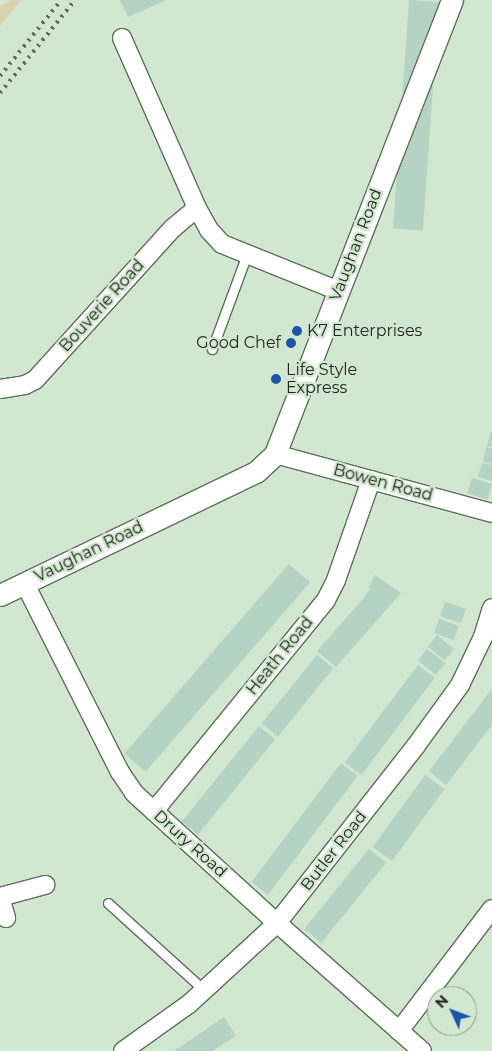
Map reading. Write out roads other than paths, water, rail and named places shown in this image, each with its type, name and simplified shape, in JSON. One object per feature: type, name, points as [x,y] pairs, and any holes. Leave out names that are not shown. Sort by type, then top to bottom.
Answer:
[{"type":"street","name":"Vaughan Road","points":[[0,595],[256,472],[274,454],[452,0]]},
{"type":"street","points":[[122,38],[197,208],[209,230],[222,244],[338,291]]},
{"type":"street","name":"Bouverie Road","points":[[0,389],[25,385],[35,380],[173,228],[197,208]]},
{"type":"street","name":"Bowen Road","points":[[274,454],[492,513]]},
{"type":"street","name":"Heath Road","points":[[154,811],[326,600],[336,580],[371,480]]},
{"type":"street","name":"Drury Road","points":[[25,584],[120,772],[134,793],[422,1051]]},
{"type":"street","name":"Butler Road","points":[[123,1051],[205,991],[277,923],[415,747],[460,685],[483,637],[492,608]]},
{"type":"street","points":[[6,918],[0,898],[45,885]]},
{"type":"street","points":[[399,1031],[492,908]]},
{"type":"lane","points":[[212,349],[247,254]]},
{"type":"lane","points":[[108,903],[205,991]]},
{"type":"railway","points":[[0,76],[61,0]]},
{"type":"railway","points":[[0,93],[75,0]]},
{"type":"place","name":"K7 Enterprises","points":[[297,331]]},
{"type":"place","name":"Good Chef","points":[[291,343]]},
{"type":"place","name":"Life Style Express","points":[[276,379]]}]
